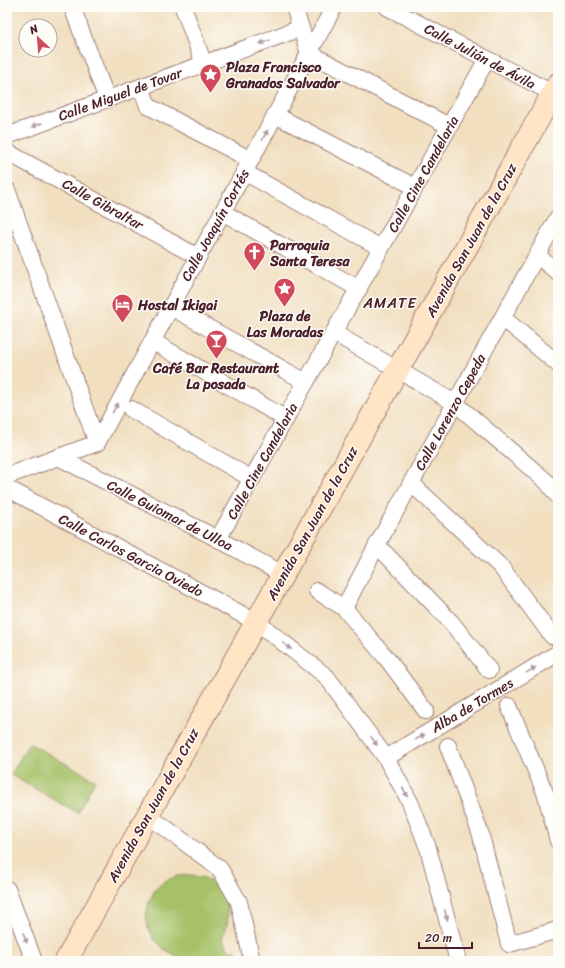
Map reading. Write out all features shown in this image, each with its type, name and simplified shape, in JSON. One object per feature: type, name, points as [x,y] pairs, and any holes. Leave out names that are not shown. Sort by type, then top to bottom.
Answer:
[{"type":"street","points":[[72,7],[108,99]]},
{"type":"street","points":[[182,7],[204,64]]},
{"type":"street","points":[[294,7],[309,53],[449,126]]},
{"type":"street","name":"Calle Joaquín Cortés","points":[[96,443],[334,7]]},
{"type":"street","name":"Calle Julián de Ávila","points":[[387,7],[487,59],[556,91]]},
{"type":"street","name":"Calle Miguel de Tovar","points":[[7,136],[301,28]]},
{"type":"street","name":"Calle Cine Candelaria","points":[[358,289],[487,59]]},
{"type":"street","points":[[141,87],[148,106],[247,166],[261,182],[381,248]]},
{"type":"street","name":"Avenida San Juan de la Cruz","points":[[66,961],[282,574],[556,91]]},
{"type":"street","points":[[275,115],[416,187]]},
{"type":"street","name":"Calle Gibraltar","points":[[7,152],[198,257]]},
{"type":"street","points":[[7,190],[96,443],[7,476]]},
{"type":"street","points":[[171,307],[306,382],[358,289],[222,212]]},
{"type":"street","name":"Calle Lorenzo Cepeda","points":[[344,608],[377,545],[558,217]]},
{"type":"street","points":[[537,255],[558,273]]},
{"type":"street","points":[[503,318],[558,364]]},
{"type":"street","points":[[334,333],[455,403],[547,482],[558,496]]},
{"type":"street","points":[[152,341],[286,419]]},
{"type":"street","name":"Calle Cine Candelaria","points":[[218,539],[306,382]]},
{"type":"street","points":[[131,409],[252,480]]},
{"type":"street","name":"Calle Guiomar de Ulloa","points":[[58,457],[218,539],[282,574]]},
{"type":"street","points":[[411,483],[501,567],[552,636]]},
{"type":"street","name":"Calle Carlos Garcia Oviedo","points":[[7,488],[256,622],[327,677],[386,758],[410,802],[428,848],[458,961]]},
{"type":"street","points":[[377,545],[451,622],[489,670]]},
{"type":"street","points":[[316,591],[344,608],[388,660],[426,711]]},
{"type":"street","name":"Alba de Tormes","points":[[386,758],[558,653]]},
{"type":"street","points":[[509,706],[546,795],[558,841]]},
{"type":"street","points":[[448,746],[480,832],[508,944],[558,930]]},
{"type":"street","points":[[147,817],[163,826],[220,869],[239,902],[252,961]]},
{"type":"street","points":[[7,889],[34,961]]},
{"type":"green space","points":[[29,743],[95,780],[78,813],[11,775]]},
{"type":"green space","points":[[192,875],[210,881],[220,891],[226,904],[228,918],[227,927],[222,939],[229,950],[236,950],[240,961],[185,961],[164,949],[154,939],[148,928],[146,915],[149,902],[155,890],[165,881],[178,876]]},
{"type":"place","name":"Plaza Francisco Granados Salvador","points":[[211,94]]},
{"type":"place","name":"Parroquia Santa Teresa","points":[[255,272]]},
{"type":"place","name":"Plaza de Las Moradas","points":[[285,308]]},
{"type":"place","name":"Hostal Ikigai","points":[[123,324]]},
{"type":"place","name":"Café Bar Restaurant La posada","points":[[216,360]]},
{"type":"district","name":"AMATE","points":[[390,303]]}]
